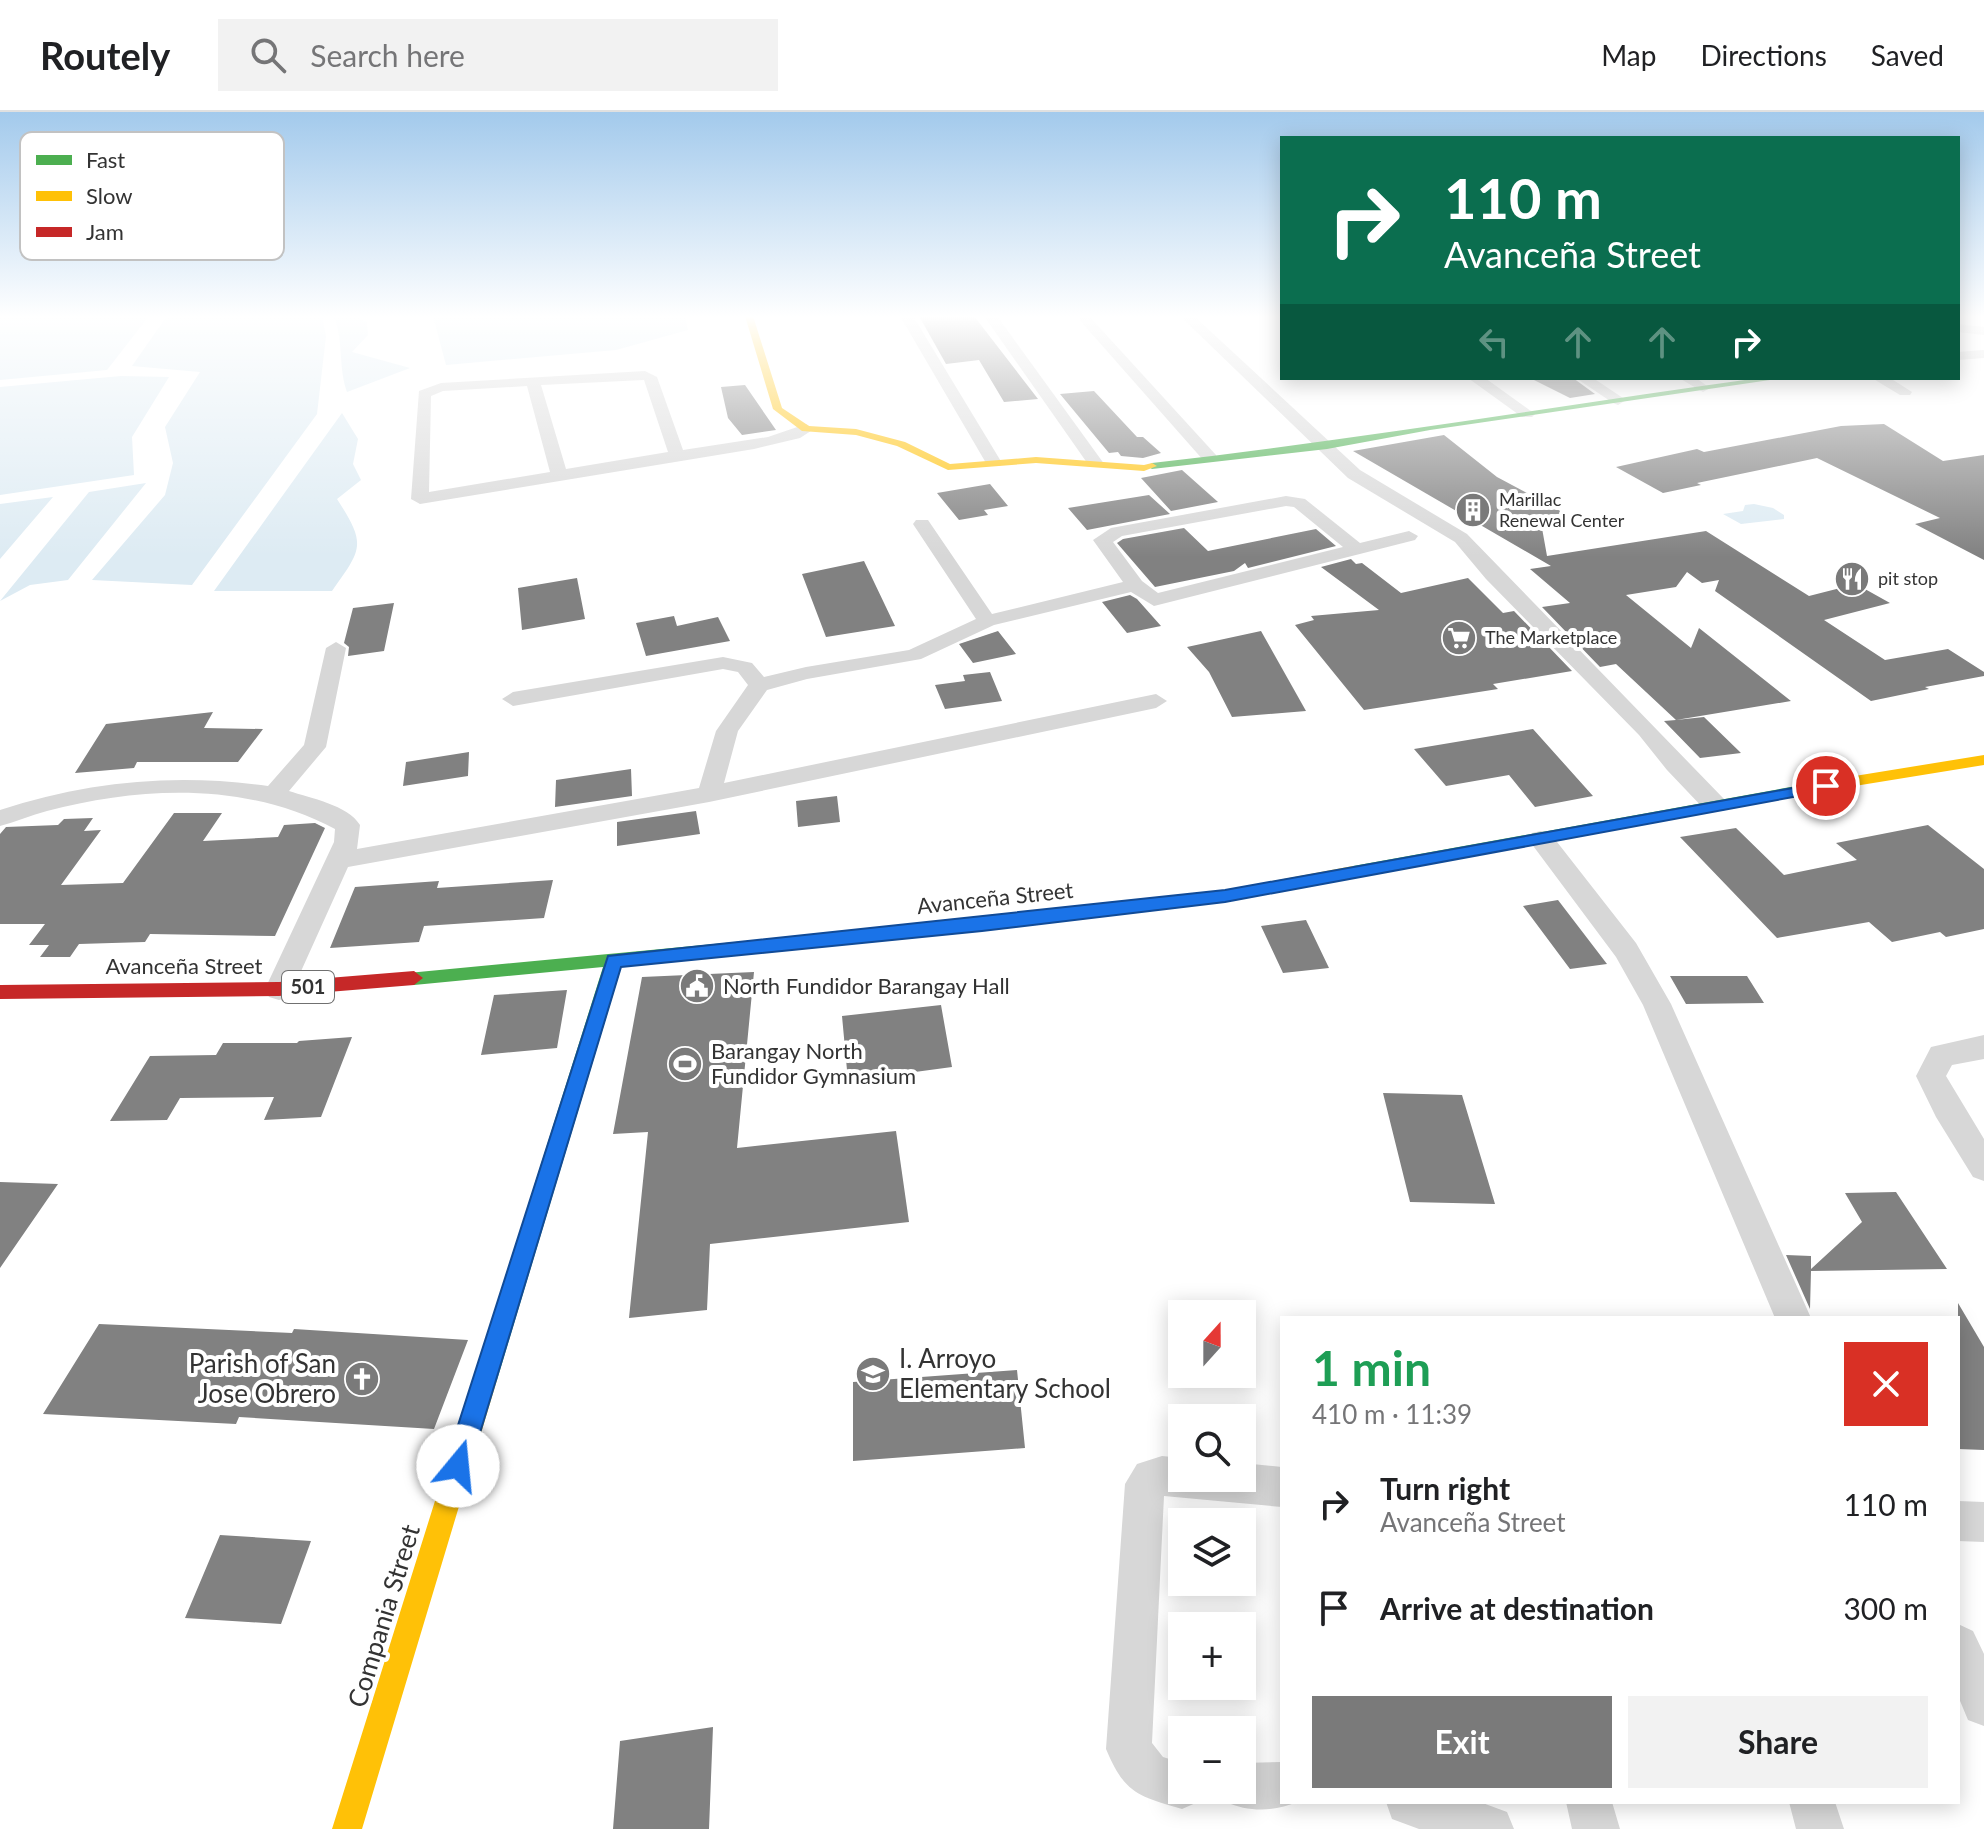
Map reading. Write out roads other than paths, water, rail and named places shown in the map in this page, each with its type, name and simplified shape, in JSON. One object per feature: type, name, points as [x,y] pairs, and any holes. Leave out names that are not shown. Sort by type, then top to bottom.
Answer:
[{"type":"street","points":[[424,396],[420,499],[781,437],[806,429],[856,432],[901,444],[948,467],[1036,460],[1144,468],[1164,462],[1327,446],[1645,396]]},
{"type":"street","points":[[537,396],[559,475]]},
{"type":"street","points":[[655,396],[677,455]]},
{"type":"street","points":[[774,396],[778,409],[806,429]]},
{"type":"street","points":[[954,396],[994,463]]},
{"type":"street","points":[[1047,396],[1096,464]]},
{"type":"street","points":[[1154,396],[1210,458]]},
{"type":"street","points":[[1273,396],[1354,474],[1461,538],[1493,575],[1647,730],[1694,763],[1724,803]]},
{"type":"street","points":[[1501,396],[1527,414]]},
{"type":"street","points":[[1612,396],[1618,400]]},
{"type":"street","points":[[1358,550],[1299,503],[1286,501],[1117,532],[1102,540],[1135,585],[1154,600],[1358,550],[1409,536]]},
{"type":"street","points":[[922,524],[987,621]]},
{"type":"street","points":[[709,794],[727,731],[759,685],[806,673],[914,655],[987,621],[1135,585]]},
{"type":"street","points":[[274,794],[315,747],[336,648]]},
{"type":"street","points":[[513,699],[723,663],[745,667],[759,685]]},
{"type":"street","points":[[341,860],[709,794],[1156,701]]},
{"type":"street","name":"Avanceña Street","points":[[0,992],[279,989],[614,961],[1225,896],[1724,803],[1984,760]]},
{"type":"street","points":[[0,818],[74,797],[133,789],[205,786],[274,794],[310,805],[348,825],[341,860],[279,989]]},
{"type":"street","points":[[1541,839],[1626,950],[1657,1004],[1792,1316]]},
{"type":"street","name":"Compania Street","points":[[347,1829],[614,961]]},
{"type":"street","points":[[1984,1047],[1942,1055],[1931,1076],[1984,1167]]},
{"type":"street","points":[[1168,1782],[1148,1776],[1129,1749],[1145,1484],[1151,1478],[1162,1476],[1280,1487]]},
{"type":"street","points":[[1960,1521],[1984,1522]]},
{"type":"street","points":[[1960,1650],[1984,1704]]},
{"type":"street","points":[[1256,1786],[1280,1785]]},
{"type":"street","points":[[1415,1804],[1490,1829]]},
{"type":"street","points":[[1590,1804],[1596,1829]]},
{"type":"street","points":[[1813,1804],[1820,1829]]},
{"type":"place","name":"Marillac Renewal Center","points":[[1473,510]]},
{"type":"place","name":"pit stop","points":[[1852,579]]},
{"type":"place","name":"The Marketplace","points":[[1459,638]]},
{"type":"place","name":"North Fundidor Barangay Hall","points":[[697,986]]},
{"type":"place","name":"Barangay North Fundidor Gymnasium","points":[[685,1064]]},
{"type":"place","name":"I. Arroyo Elementary School","points":[[873,1374]]},
{"type":"place","name":"Parish of San Jose Obrero","points":[[362,1379]]}]
